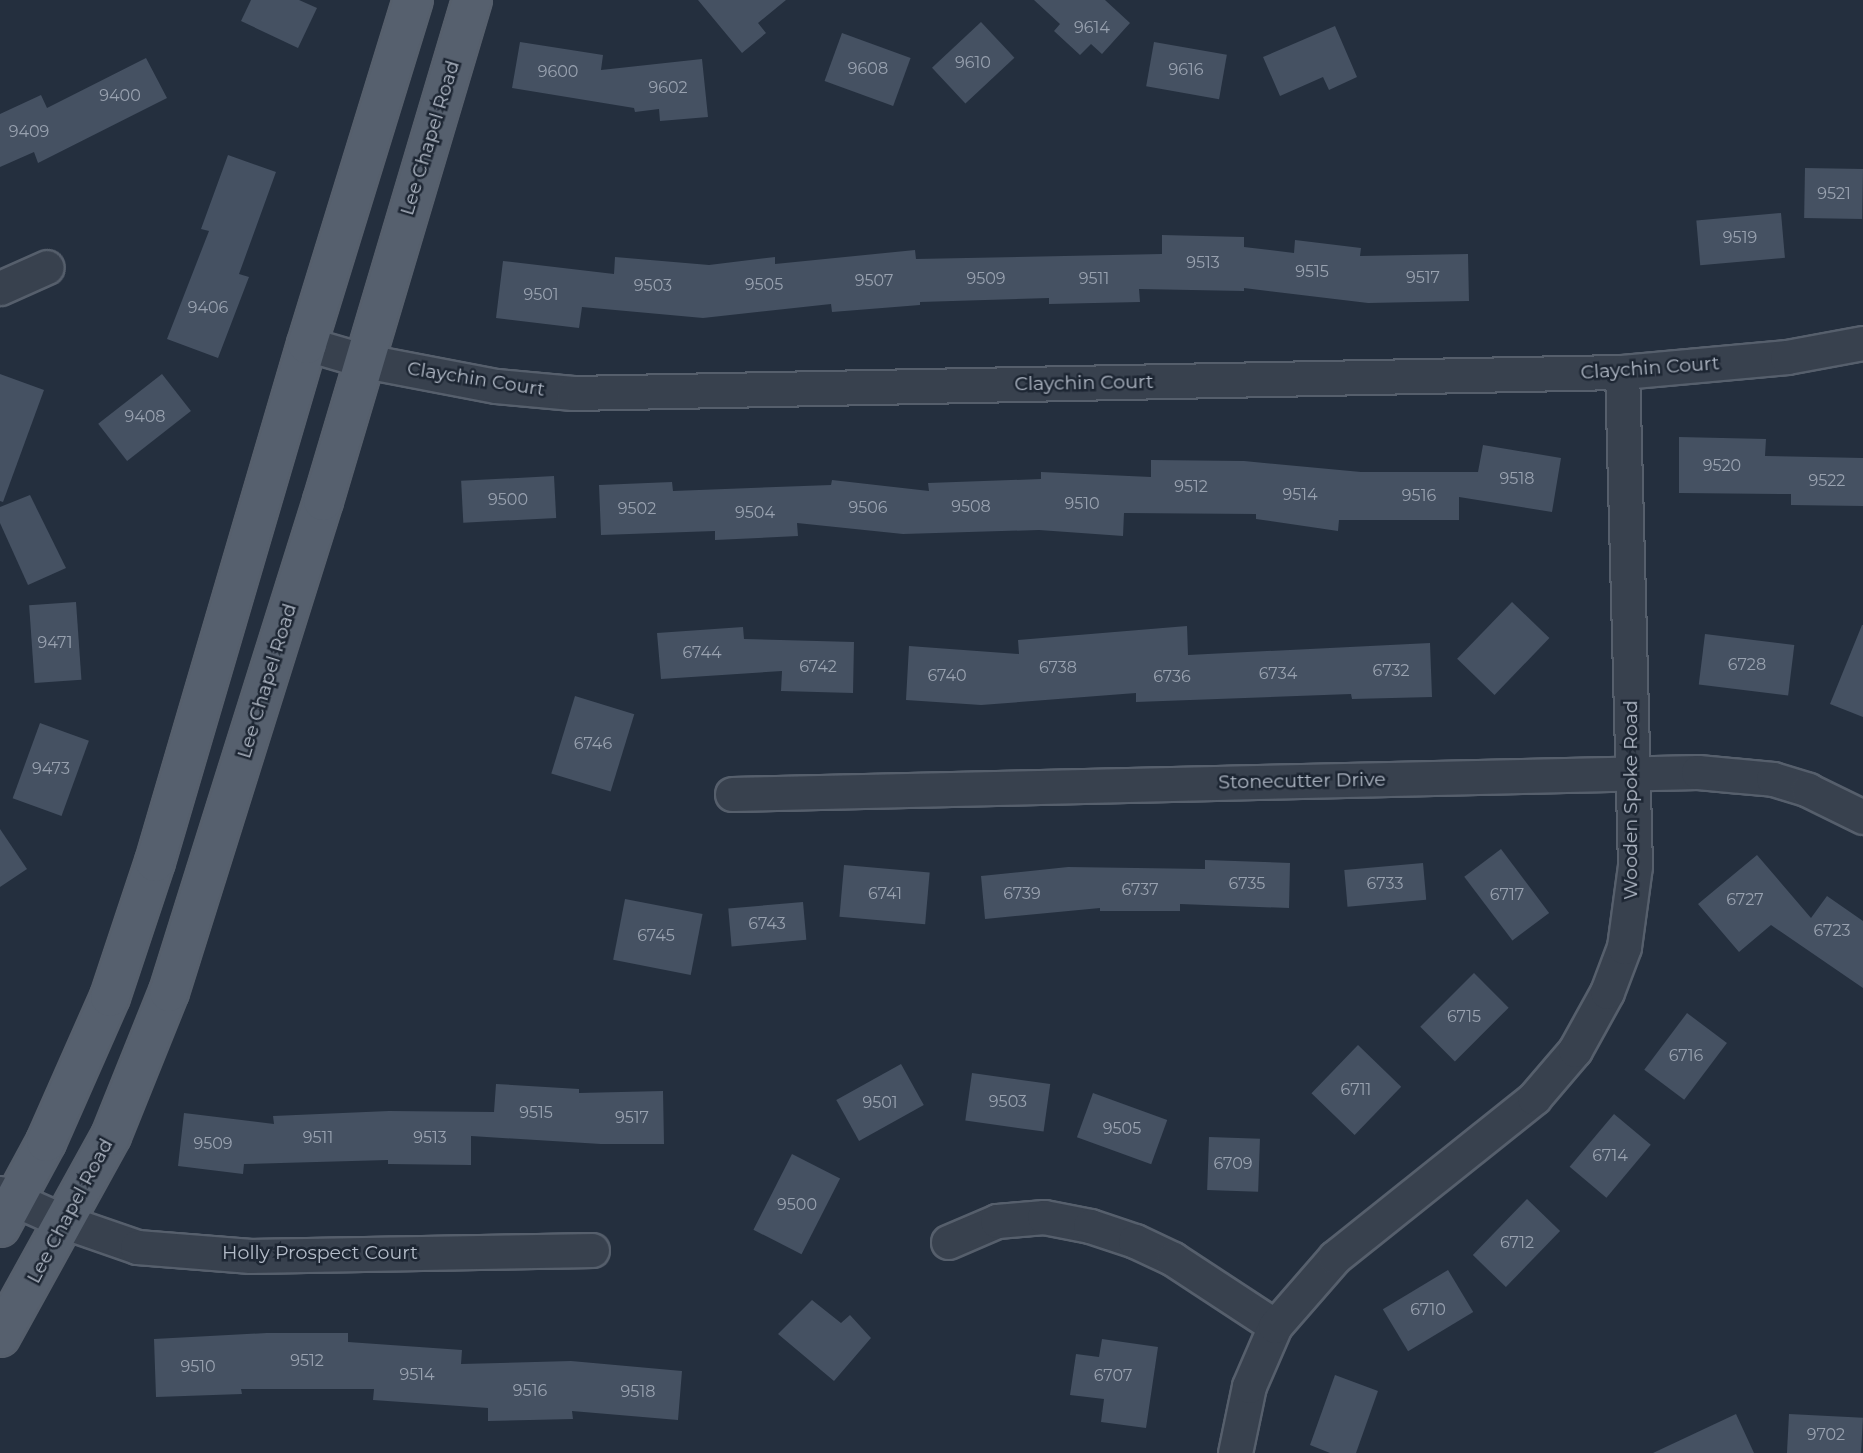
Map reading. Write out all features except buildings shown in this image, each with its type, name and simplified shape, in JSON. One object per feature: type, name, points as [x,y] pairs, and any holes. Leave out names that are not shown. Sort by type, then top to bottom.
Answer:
[{"type":"main road","points":[[5,1207],[79,1072],[110,997],[213,672],[307,344],[413,0]]},
{"type":"main road","name":"Lee Chapel Road","points":[[0,1337],[111,1136],[169,992],[365,361],[472,0]]},
{"type":"street","points":[[0,288],[47,267]]},
{"type":"street","name":"Claychin Court","points":[[307,344],[365,361],[496,386],[573,393],[1622,372],[1787,357],[1863,343]]},
{"type":"street","name":"Wooden Spoke Road","points":[[1235,1453],[1249,1386],[1275,1326],[1335,1257],[1511,1120],[1556,1075],[1575,1050],[1607,992],[1624,947],[1635,866],[1622,372]]},
{"type":"street","name":"Stonecutter Drive","points":[[732,794],[1698,772],[1773,779],[1808,790],[1863,817]]},
{"type":"street","name":"Holly Prospect Court","points":[[5,1207],[65,1222],[137,1247],[251,1256],[592,1250]]},
{"type":"street","points":[[948,1242],[997,1221],[1044,1217],[1090,1226],[1135,1241],[1173,1259],[1275,1326]]}]
